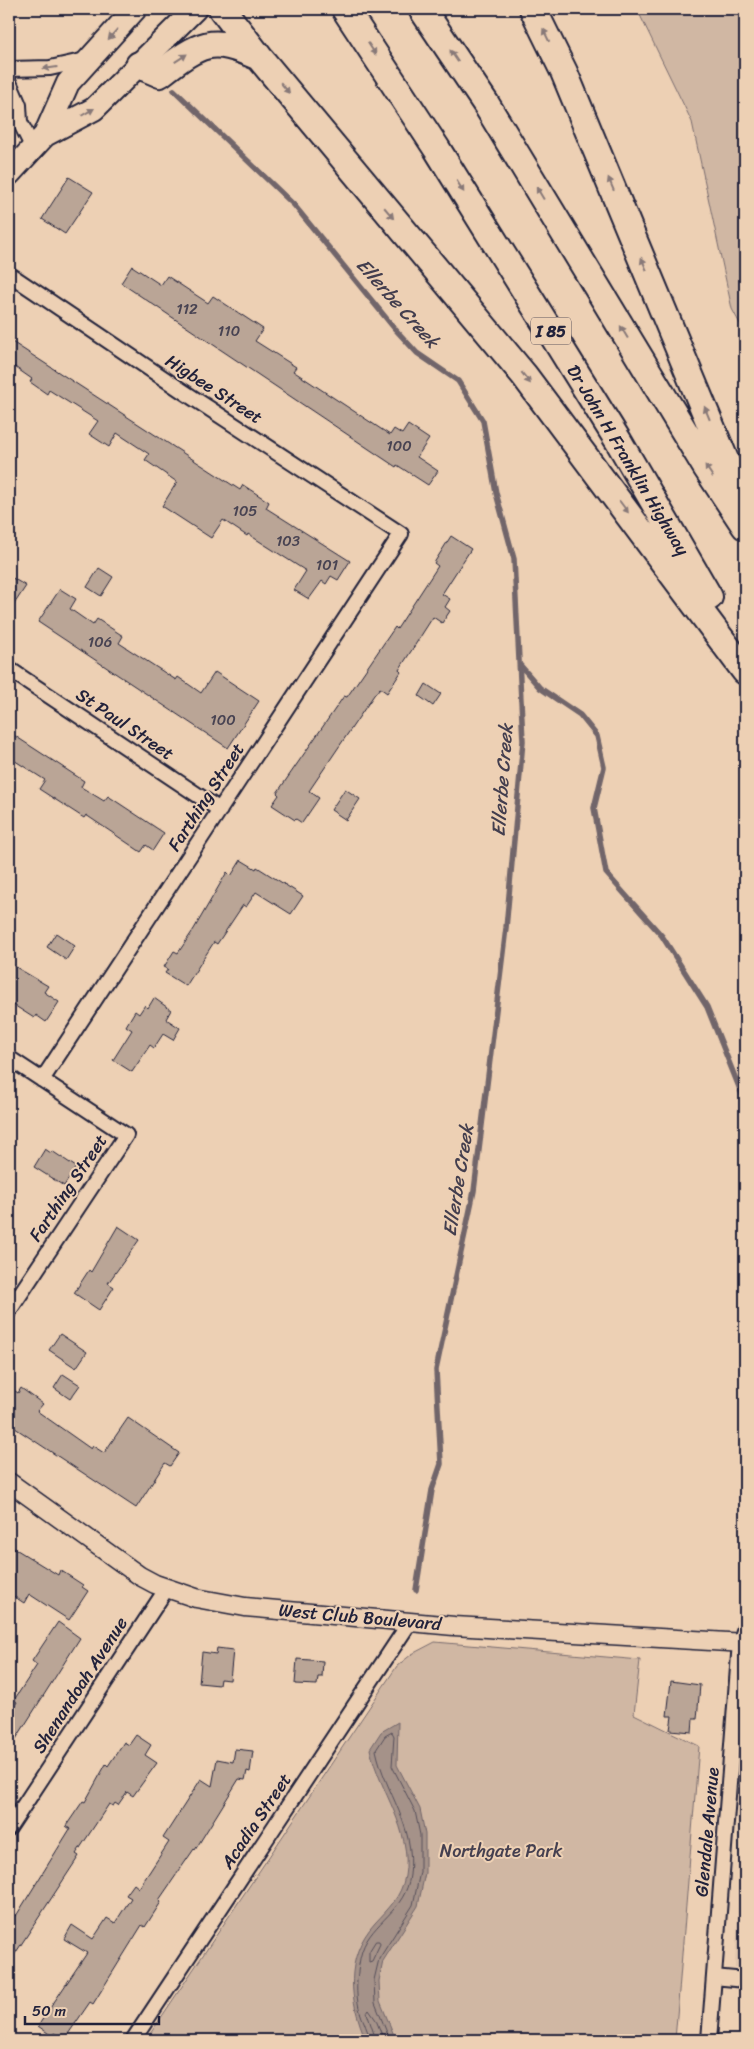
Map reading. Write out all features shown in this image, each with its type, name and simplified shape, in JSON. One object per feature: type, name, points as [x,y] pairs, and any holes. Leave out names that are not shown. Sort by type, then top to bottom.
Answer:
[{"type":"highway","points":[[222,9],[259,57],[524,375],[745,671]]},
{"type":"highway","name":"Dr John H Franklin Highway","points":[[345,9],[437,149],[619,442],[745,660]]},
{"type":"highway","points":[[422,9],[486,104],[701,458],[745,526]]},
{"type":"highway","points":[[534,9],[564,72],[745,507]]},
{"type":"highway","points":[[139,65],[160,74],[182,56],[208,44],[216,43],[240,48],[259,57]]},
{"type":"main road","points":[[9,174],[39,141],[68,83],[135,9]]},
{"type":"main road","points":[[39,141],[94,110],[195,9]]},
{"type":"street","points":[[9,69],[57,68],[91,58]]},
{"type":"street","points":[[9,82],[19,105],[20,122],[39,141]]},
{"type":"street","name":"Higbee Street","points":[[9,274],[180,390],[400,534]]},
{"type":"street","name":"Farthing Street","points":[[9,1311],[126,1135],[42,1080],[400,534]]},
{"type":"street","name":"St Paul Street","points":[[9,669],[220,810]]},
{"type":"street","points":[[9,1058],[42,1080]]},
{"type":"street","name":"West Club Boulevard","points":[[9,1482],[101,1550],[140,1576],[196,1598],[245,1607],[410,1622],[743,1638]]},
{"type":"street","name":"Shenandoah Avenue","points":[[9,1828],[167,1588]]},
{"type":"street","name":"Acadia Street","points":[[133,2040],[410,1622]]},
{"type":"street","name":"Glendale Avenue","points":[[709,2040],[743,1638]]},
{"type":"street","points":[[714,1977],[745,1980]]},
{"type":"shaded area","points":[[745,1755],[745,1969],[735,1968]]},
{"type":"green space","points":[[637,9],[745,9],[745,333],[732,309],[692,122]]},
{"type":"green space","name":"Northgate Park","points":[[435,1642],[640,1660],[634,1714],[699,1746],[675,2040],[146,2040],[397,1666],[412,1654]]},
{"type":"water","points":[[398,1722],[397,1765],[420,1809],[425,1834],[425,1873],[418,1906],[383,1961],[379,1981],[380,2001],[396,2040],[366,2040],[360,2025],[353,1995],[354,1965],[358,1950],[365,1936],[394,1902],[401,1890],[405,1876],[406,1859],[400,1827],[374,1765],[370,1749],[381,1732]]},
{"type":"building","points":[[69,177],[93,192],[65,234],[42,219]]},
{"type":"building","points":[[132,266],[161,285],[167,276],[208,303],[213,296],[263,329],[255,341],[296,367],[293,371],[390,435],[394,429],[402,434],[408,425],[429,439],[417,457],[438,471],[428,485],[397,465],[396,467],[121,283]]},
{"type":"building","points":[[9,340],[240,490],[243,485],[269,502],[266,508],[350,561],[338,580],[331,576],[326,584],[322,581],[309,599],[294,590],[306,571],[248,534],[247,536],[223,520],[211,538],[162,506],[177,482],[145,460],[149,454],[117,433],[109,447],[89,434],[98,421],[49,390],[47,394],[30,382],[32,379],[9,363]]},
{"type":"building","points":[[451,536],[471,549],[442,594],[450,599],[445,607],[450,611],[442,623],[433,617],[399,670],[401,672],[387,693],[380,688],[374,695],[309,791],[319,798],[302,823],[295,820],[272,805],[279,795],[277,793],[344,696],[347,697],[395,627],[397,629],[438,566],[434,563]]},
{"type":"building","points":[[99,568],[113,577],[101,596],[87,587]]},
{"type":"building","points":[[9,576],[26,586],[9,612]]},
{"type":"building","points":[[60,589],[76,599],[70,609],[93,625],[97,619],[123,636],[119,643],[176,680],[178,677],[201,693],[215,672],[259,701],[228,748],[38,622]]},
{"type":"building","points":[[426,684],[441,694],[433,706],[419,696]]},
{"type":"building","points":[[9,732],[84,781],[81,787],[104,801],[108,796],[164,833],[153,850],[146,845],[141,852],[86,815],[84,818],[39,789],[45,780],[9,757]]},
{"type":"building","points":[[345,789],[360,799],[346,820],[331,810]]},
{"type":"building","points":[[241,860],[256,869],[257,867],[303,896],[291,914],[256,892],[246,907],[243,905],[217,944],[214,942],[186,986],[165,973],[168,969],[164,967],[174,951],[178,953],[194,929],[227,872],[231,876]]},
{"type":"building","points":[[56,933],[75,946],[66,960],[47,947]]},
{"type":"building","points":[[9,963],[48,986],[44,992],[59,1002],[46,1022],[36,1015],[34,1018],[9,1002]]},
{"type":"building","points":[[154,998],[171,1010],[166,1019],[180,1028],[173,1040],[163,1034],[154,1048],[150,1045],[132,1072],[113,1060],[132,1030],[126,1026],[135,1011],[139,1014],[145,1005],[148,1008]]},
{"type":"building","points":[[45,1149],[51,1153],[52,1151],[76,1167],[64,1186],[34,1167]]},
{"type":"building","points":[[118,1226],[139,1240],[108,1283],[114,1287],[99,1310],[74,1293],[89,1270],[91,1272]]},
{"type":"building","points":[[60,1334],[87,1352],[76,1368],[49,1350]]},
{"type":"building","points":[[63,1374],[80,1385],[70,1399],[54,1388]]},
{"type":"building","points":[[9,1387],[18,1393],[21,1388],[43,1404],[37,1411],[91,1449],[93,1446],[104,1453],[128,1418],[179,1453],[170,1466],[165,1463],[136,1508],[9,1424]]},
{"type":"building","points":[[9,1545],[58,1575],[60,1570],[83,1585],[82,1587],[88,1591],[69,1620],[29,1594],[24,1603],[9,1593]]},
{"type":"building","points":[[58,1622],[80,1638],[9,1750],[9,1715],[17,1702],[14,1700],[37,1665],[32,1661]]},
{"type":"building","points":[[217,1648],[233,1650],[230,1680],[220,1679],[219,1685],[199,1683],[202,1652],[216,1654]]},
{"type":"building","points":[[297,1659],[323,1661],[322,1677],[318,1677],[317,1685],[295,1684]]},
{"type":"building","points":[[671,1681],[700,1685],[697,1719],[693,1719],[692,1732],[670,1730],[672,1716],[667,1716]]},
{"type":"building","points":[[136,1735],[151,1745],[145,1755],[157,1763],[133,1796],[127,1792],[118,1805],[115,1803],[113,1806],[109,1804],[76,1854],[79,1856],[9,1963],[9,1911],[16,1916],[70,1829],[66,1826],[83,1801],[85,1802],[106,1764],[108,1766],[124,1742],[129,1745]]},
{"type":"building","points":[[235,1749],[253,1751],[250,1772],[247,1771],[245,1780],[239,1779],[195,1850],[159,1900],[161,1902],[145,1927],[142,1925],[93,2004],[90,2002],[64,2040],[54,2033],[52,2036],[38,2026],[87,1953],[64,1939],[72,1925],[93,1939],[107,1918],[115,1923],[131,1898],[126,1895],[134,1884],[139,1888],[169,1842],[163,1838],[201,1779],[212,1786],[217,1759],[233,1762]]},
{"type":"waterway","name":"Ellerbe Creek","points":[[174,90],[294,205],[395,329],[417,353],[458,381],[483,421],[496,493],[514,559],[523,741],[506,928],[474,1191],[436,1370],[441,1464],[432,1490],[416,1590]]},
{"type":"waterway","points":[[521,666],[540,688],[580,715],[597,736],[604,767],[594,808],[606,873],[662,936],[707,1007],[745,1102]]}]
